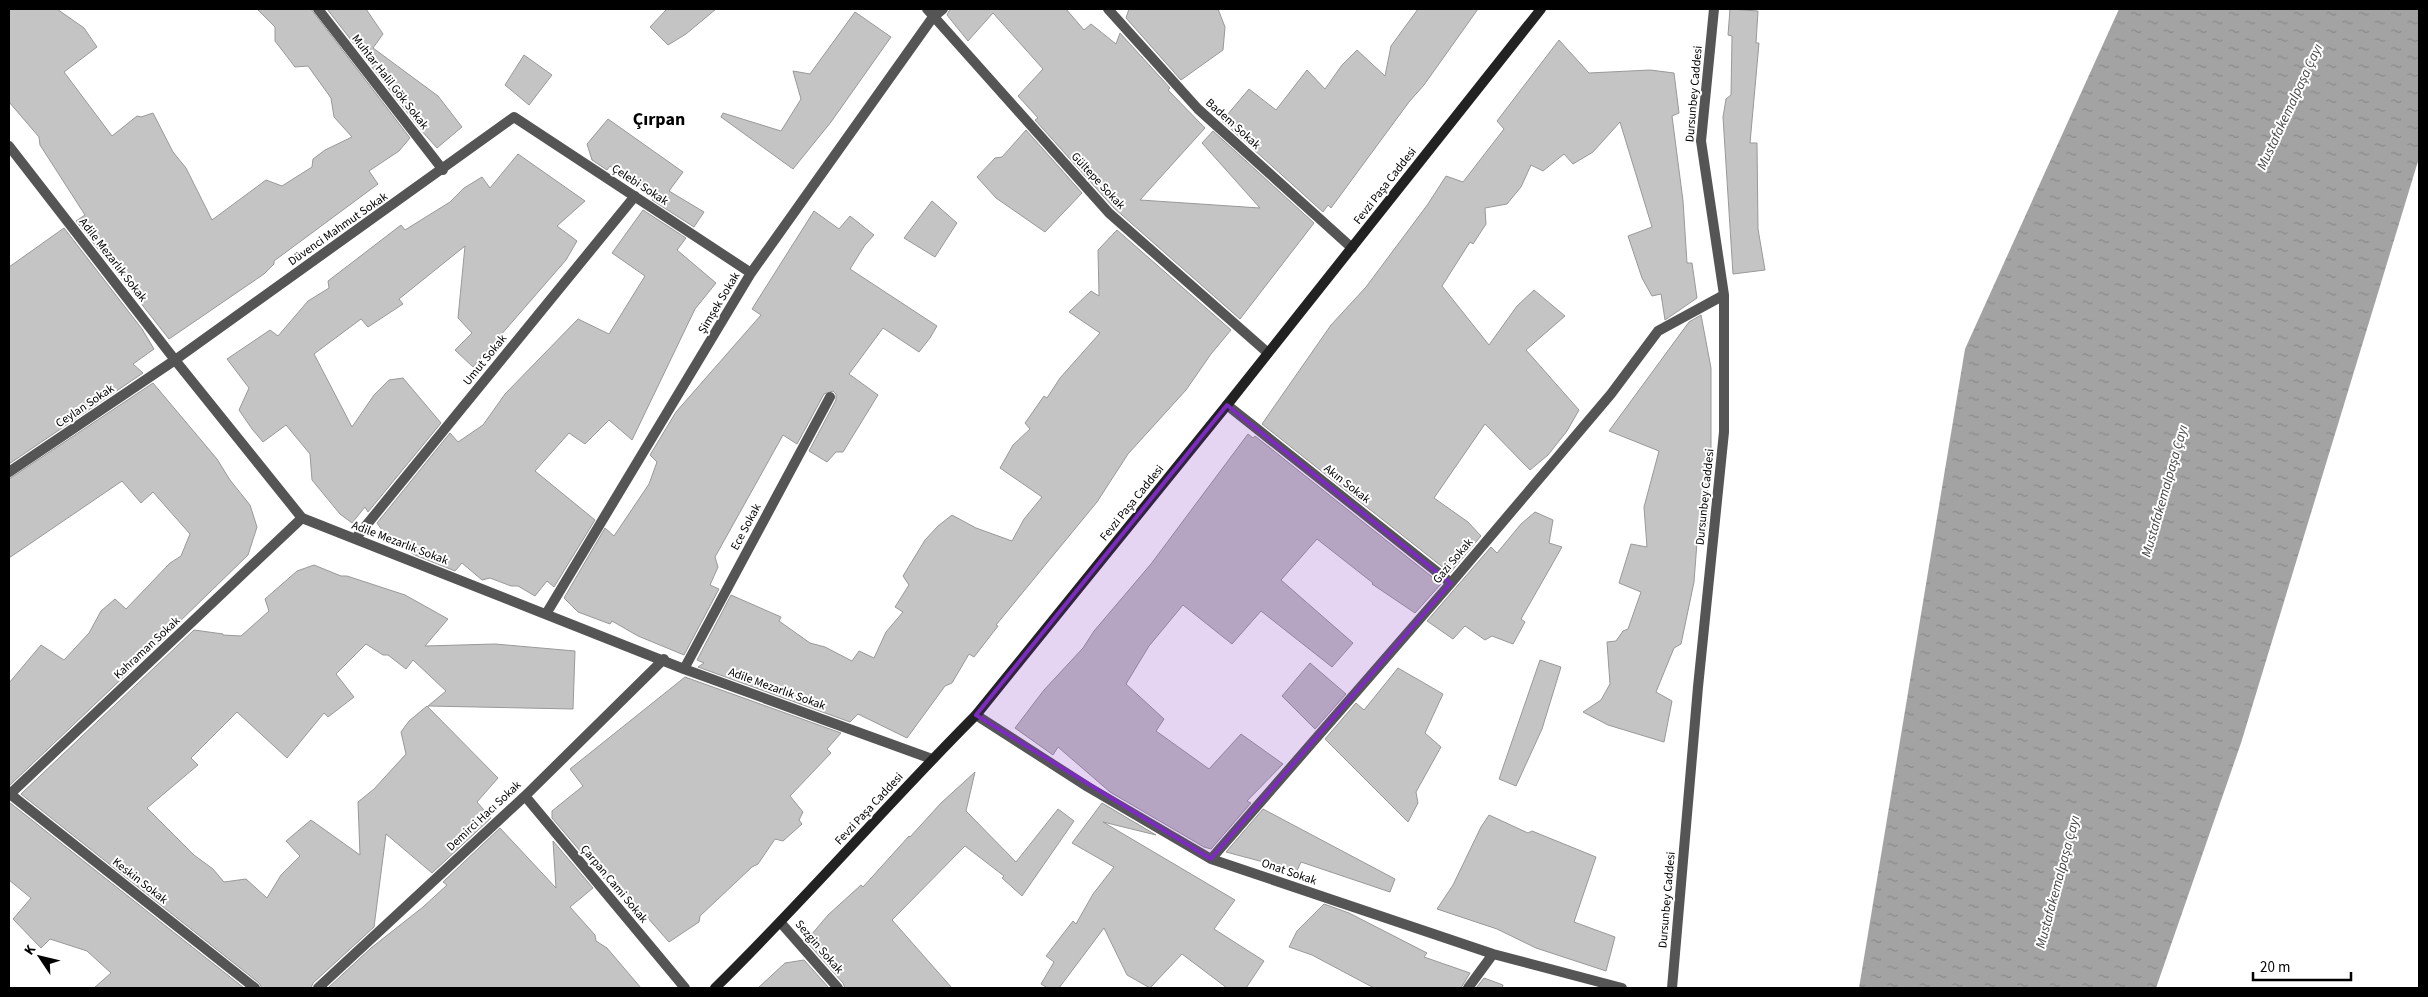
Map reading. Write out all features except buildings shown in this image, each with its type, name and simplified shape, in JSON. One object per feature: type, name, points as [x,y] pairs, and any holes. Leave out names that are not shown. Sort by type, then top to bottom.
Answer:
[{"type":"main road","name":"Fevzi Paşa Caddesi","points":[[715,988],[781,923],[932,759],[976,715],[1227,405],[1541,9]]},
{"type":"street","name":"Muhtar Halil Gök Sokak","points":[[318,9],[443,170]]},
{"type":"street","name":"Şimşek Sokak","points":[[546,614],[752,274],[930,13],[943,9]]},
{"type":"street","name":"Badem Sokak","points":[[1108,9],[1198,109],[1352,248]]},
{"type":"street","name":"Dursunbey Caddesi","points":[[1672,988],[1698,688],[1724,432],[1724,295],[1701,142],[1714,9]]},
{"type":"street","name":"Gültepe Sokak","points":[[930,13],[1109,214],[1268,353]]},
{"type":"street","name":"Düvenci Mahmut Sokak","points":[[175,360],[443,170],[514,117]]},
{"type":"street","name":"Çelebi Sokak","points":[[514,117],[752,274]]},
{"type":"street","name":"Adile Mezarlık Sokak","points":[[9,146],[175,360],[302,518],[684,669],[932,759]]},
{"type":"street","name":"Umut Sokak","points":[[355,539],[635,196]]},
{"type":"street","name":"Gazi Sokak","points":[[1211,859],[1451,583],[1611,394],[1658,331],[1724,295]]},
{"type":"street","name":"Ceylan Sokak","points":[[9,472],[175,360]]},
{"type":"street","name":"Ece Sokak","points":[[684,669],[830,397]]},
{"type":"street","name":"Akın Sokak","points":[[1227,405],[1451,583]]},
{"type":"street","name":"Kahraman Sokak","points":[[9,794],[302,518]]},
{"type":"street","name":"Demirci Hacı Sokak","points":[[318,988],[524,796],[664,660]]},
{"type":"street","name":"Onat Sokak","points":[[976,715],[1088,787],[1211,859],[1492,954],[1622,988]]},
{"type":"street","name":"Keskin Sokak","points":[[9,794],[255,988]]},
{"type":"street","name":"Çarpan Cami Sokak","points":[[524,796],[685,988]]},
{"type":"street","name":"Sezgin Sokak","points":[[781,923],[838,988]]},
{"type":"street","points":[[1468,988],[1492,954]]},
{"type":"highlighted area","points":[[1227,405],[1451,583],[1211,859],[976,715]]},
{"type":"water","name":"Mustafakemalpaşa Çayı","points":[[2119,9],[2419,9],[2419,158],[2241,743],[2156,988],[1859,988],[1965,349]]},
{"type":"district","name":"Çırpan","points":[[659,119]]}]
